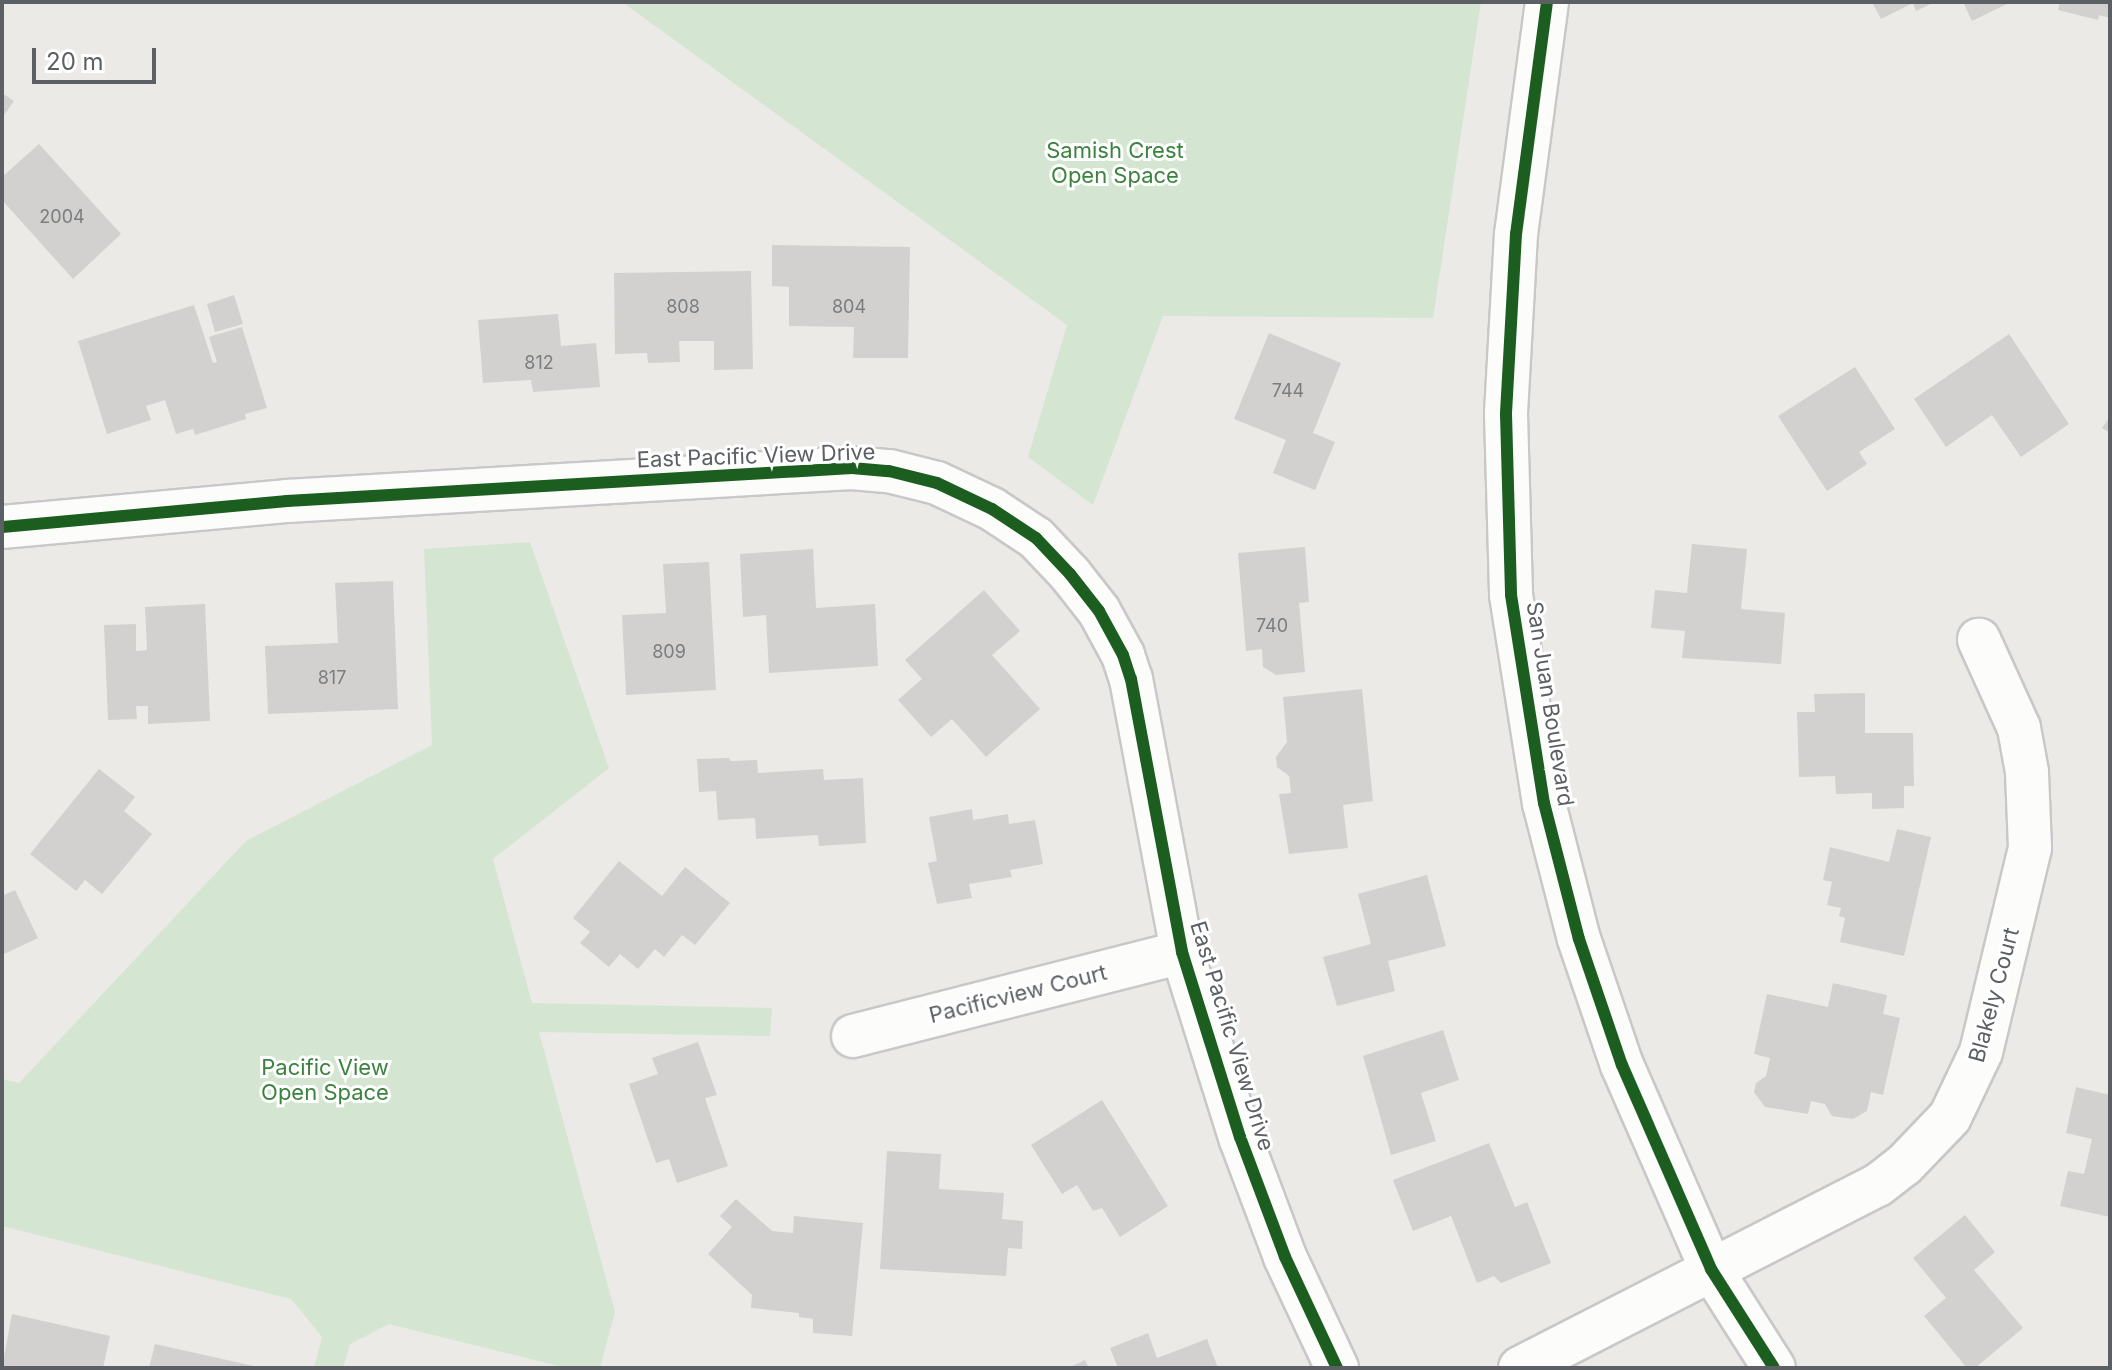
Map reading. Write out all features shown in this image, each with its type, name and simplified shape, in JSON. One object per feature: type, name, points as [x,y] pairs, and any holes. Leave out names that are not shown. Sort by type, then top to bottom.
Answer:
[{"type":"street","name":"San Juan Boulevard","points":[[1547,2],[1516,234],[1506,414],[1511,595],[1544,803],[1579,939],[1622,1065],[1711,1269],[1774,1368]]},
{"type":"street","name":"East Pacific View Drive","points":[[2,527],[287,501],[816,469],[889,471],[937,483],[992,509],[1036,538],[1099,611],[1123,655],[1131,679],[1182,952],[1255,1177],[1285,1257],[1337,1368]]},
{"type":"street","name":"Blakely Court","points":[[1520,1368],[1878,1185],[1928,1143],[1950,1117],[1969,1084],[1981,1052],[2027,869],[2031,813],[2019,728],[1979,640]]},
{"type":"street","name":"Pacificview Court","points":[[853,1036],[1182,952]]},
{"type":"green space","name":"Samish Crest Open Space","points":[[622,2],[1481,2],[1433,318],[1163,316],[1093,505],[1028,457],[1067,325]]},
{"type":"green space","name":"Pacific View Open Space","points":[[530,542],[609,768],[493,859],[532,1003],[772,1008],[770,1036],[539,1032],[615,1312],[600,1368],[566,1368],[389,1324],[350,1344],[343,1368],[314,1368],[322,1337],[291,1299],[2,1226],[2,1079],[19,1083],[246,841],[432,745],[424,549]]},
{"type":"building","points":[[1872,2],[1935,2],[1916,11],[1913,3],[1881,19]]},
{"type":"building","points":[[1963,2],[2011,2],[1972,21]]},
{"type":"building","points":[[2060,2],[2110,2],[2110,18],[2099,15],[2098,20],[2058,10]]},
{"type":"building","points":[[2,93],[14,101],[2,118]]},
{"type":"building","points":[[39,144],[121,234],[73,279],[2,200],[2,177]]},
{"type":"building","points":[[772,245],[910,247],[908,358],[853,358],[854,327],[789,326],[789,287],[772,286]]},
{"type":"building","points":[[751,271],[753,369],[714,370],[714,341],[679,341],[680,362],[648,363],[647,353],[615,354],[614,273]]},
{"type":"building","points":[[234,295],[243,324],[215,332],[207,304]]},
{"type":"building","points":[[194,305],[213,363],[217,362],[209,337],[242,327],[267,408],[245,414],[246,419],[195,435],[193,429],[176,434],[165,400],[146,406],[151,420],[107,434],[78,341]]},
{"type":"building","points":[[558,314],[561,346],[596,343],[600,387],[533,392],[531,380],[483,383],[478,320]]},
{"type":"building","points":[[1269,333],[1341,363],[1313,433],[1335,442],[1315,490],[1273,473],[1286,440],[1234,419]]},
{"type":"building","points":[[2009,334],[2069,424],[2021,457],[1992,415],[1946,447],[1914,399]]},
{"type":"building","points":[[1855,367],[1895,429],[1859,452],[1867,464],[1827,491],[1778,416]]},
{"type":"building","points":[[2110,417],[2110,433],[2102,428]]},
{"type":"building","points":[[1692,544],[1747,549],[1741,609],[1785,613],[1781,664],[1682,658],[1685,631],[1651,628],[1655,590],[1687,593]]},
{"type":"building","points":[[1305,547],[1309,602],[1299,603],[1305,672],[1276,675],[1263,667],[1262,649],[1246,651],[1238,553]]},
{"type":"building","points":[[813,549],[816,608],[875,604],[878,666],[769,673],[766,615],[743,617],[740,554]]},
{"type":"building","points":[[709,562],[716,690],[626,695],[622,615],[666,613],[663,564]]},
{"type":"building","points":[[393,581],[398,709],[268,714],[265,646],[338,643],[335,583]]},
{"type":"building","points":[[984,590],[1020,631],[992,655],[1040,709],[986,757],[952,719],[931,737],[898,700],[922,679],[905,660]]},
{"type":"building","points":[[205,604],[210,721],[148,724],[148,706],[136,706],[137,719],[108,720],[104,625],[136,624],[136,651],[147,650],[145,607]]},
{"type":"building","points":[[1362,689],[1373,801],[1343,805],[1348,848],[1289,854],[1279,794],[1291,793],[1289,776],[1277,767],[1276,757],[1287,742],[1283,697]]},
{"type":"building","points":[[1865,693],[1865,733],[1913,733],[1914,786],[1904,786],[1904,808],[1872,809],[1872,793],[1836,794],[1835,776],[1799,777],[1797,712],[1815,712],[1814,694]]},
{"type":"building","points":[[729,758],[731,761],[757,760],[758,773],[823,769],[824,780],[863,778],[866,843],[819,846],[818,835],[756,839],[755,818],[718,820],[716,791],[699,792],[697,759]]},
{"type":"building","points":[[99,769],[135,797],[124,811],[152,834],[102,894],[85,880],[76,891],[30,854]]},
{"type":"building","points":[[972,809],[973,820],[1008,814],[1009,824],[1035,820],[1043,864],[1010,870],[1012,877],[969,884],[972,898],[937,904],[928,863],[937,861],[929,817]]},
{"type":"building","points":[[1897,829],[1931,837],[1904,956],[1840,942],[1845,918],[1839,916],[1841,908],[1827,905],[1832,882],[1823,880],[1830,847],[1889,862]]},
{"type":"building","points":[[619,861],[662,896],[685,867],[730,903],[695,945],[682,935],[664,957],[655,949],[638,969],[620,954],[609,967],[580,943],[590,932],[573,918]]},
{"type":"building","points":[[1427,875],[1446,946],[1388,961],[1395,991],[1337,1006],[1323,957],[1371,944],[1358,894]]},
{"type":"building","points":[[15,890],[38,938],[2,955],[2,896]]},
{"type":"building","points":[[1833,983],[1887,995],[1883,1014],[1900,1018],[1883,1095],[1871,1092],[1867,1111],[1853,1119],[1832,1116],[1825,1104],[1811,1101],[1808,1114],[1765,1107],[1754,1092],[1756,1083],[1766,1076],[1770,1058],[1754,1054],[1767,994],[1828,1007]]},
{"type":"building","points":[[1443,1030],[1459,1080],[1421,1093],[1436,1141],[1391,1155],[1363,1056]]},
{"type":"building","points":[[698,1042],[717,1095],[705,1098],[728,1166],[677,1183],[669,1159],[656,1163],[629,1084],[658,1074],[652,1058]]},
{"type":"building","points":[[2076,1087],[2110,1095],[2110,1217],[2060,1206],[2068,1171],[2084,1174],[2092,1139],[2066,1133]]},
{"type":"building","points":[[1102,1100],[1168,1206],[1120,1237],[1102,1208],[1093,1211],[1077,1185],[1062,1194],[1031,1145]]},
{"type":"building","points":[[1489,1143],[1515,1207],[1527,1202],[1551,1263],[1501,1283],[1494,1276],[1477,1283],[1451,1216],[1413,1231],[1393,1180]]},
{"type":"building","points":[[887,1151],[941,1154],[939,1189],[1004,1193],[1002,1219],[1023,1221],[1022,1249],[1008,1248],[1006,1276],[880,1269]]},
{"type":"building","points":[[736,1199],[772,1231],[793,1233],[794,1216],[863,1223],[852,1336],[813,1333],[813,1319],[799,1317],[799,1313],[751,1308],[752,1295],[708,1254],[732,1227],[720,1216]]},
{"type":"building","points":[[1965,1215],[1995,1252],[1974,1270],[2023,1328],[1975,1368],[1967,1368],[1924,1316],[1946,1298],[1913,1258]]},
{"type":"building","points":[[12,1314],[110,1336],[103,1368],[2,1368]]},
{"type":"building","points":[[1148,1333],[1157,1358],[1207,1339],[1218,1368],[1118,1368],[1110,1348]]},
{"type":"building","points":[[155,1344],[258,1367],[149,1368]]},
{"type":"building","points":[[1085,1360],[1089,1368],[1068,1368]]},
{"type":"cycle path","points":[[1547,2],[1516,234],[1506,414],[1511,595],[1544,803],[1579,939],[1622,1065],[1711,1269],[1774,1368]]},
{"type":"cycle path","points":[[2,527],[287,501],[852,468],[889,471],[937,483],[992,509],[1036,538],[1070,574],[1099,611],[1123,655],[1131,679],[1182,952],[1240,1137],[1285,1257],[1337,1368]]}]
